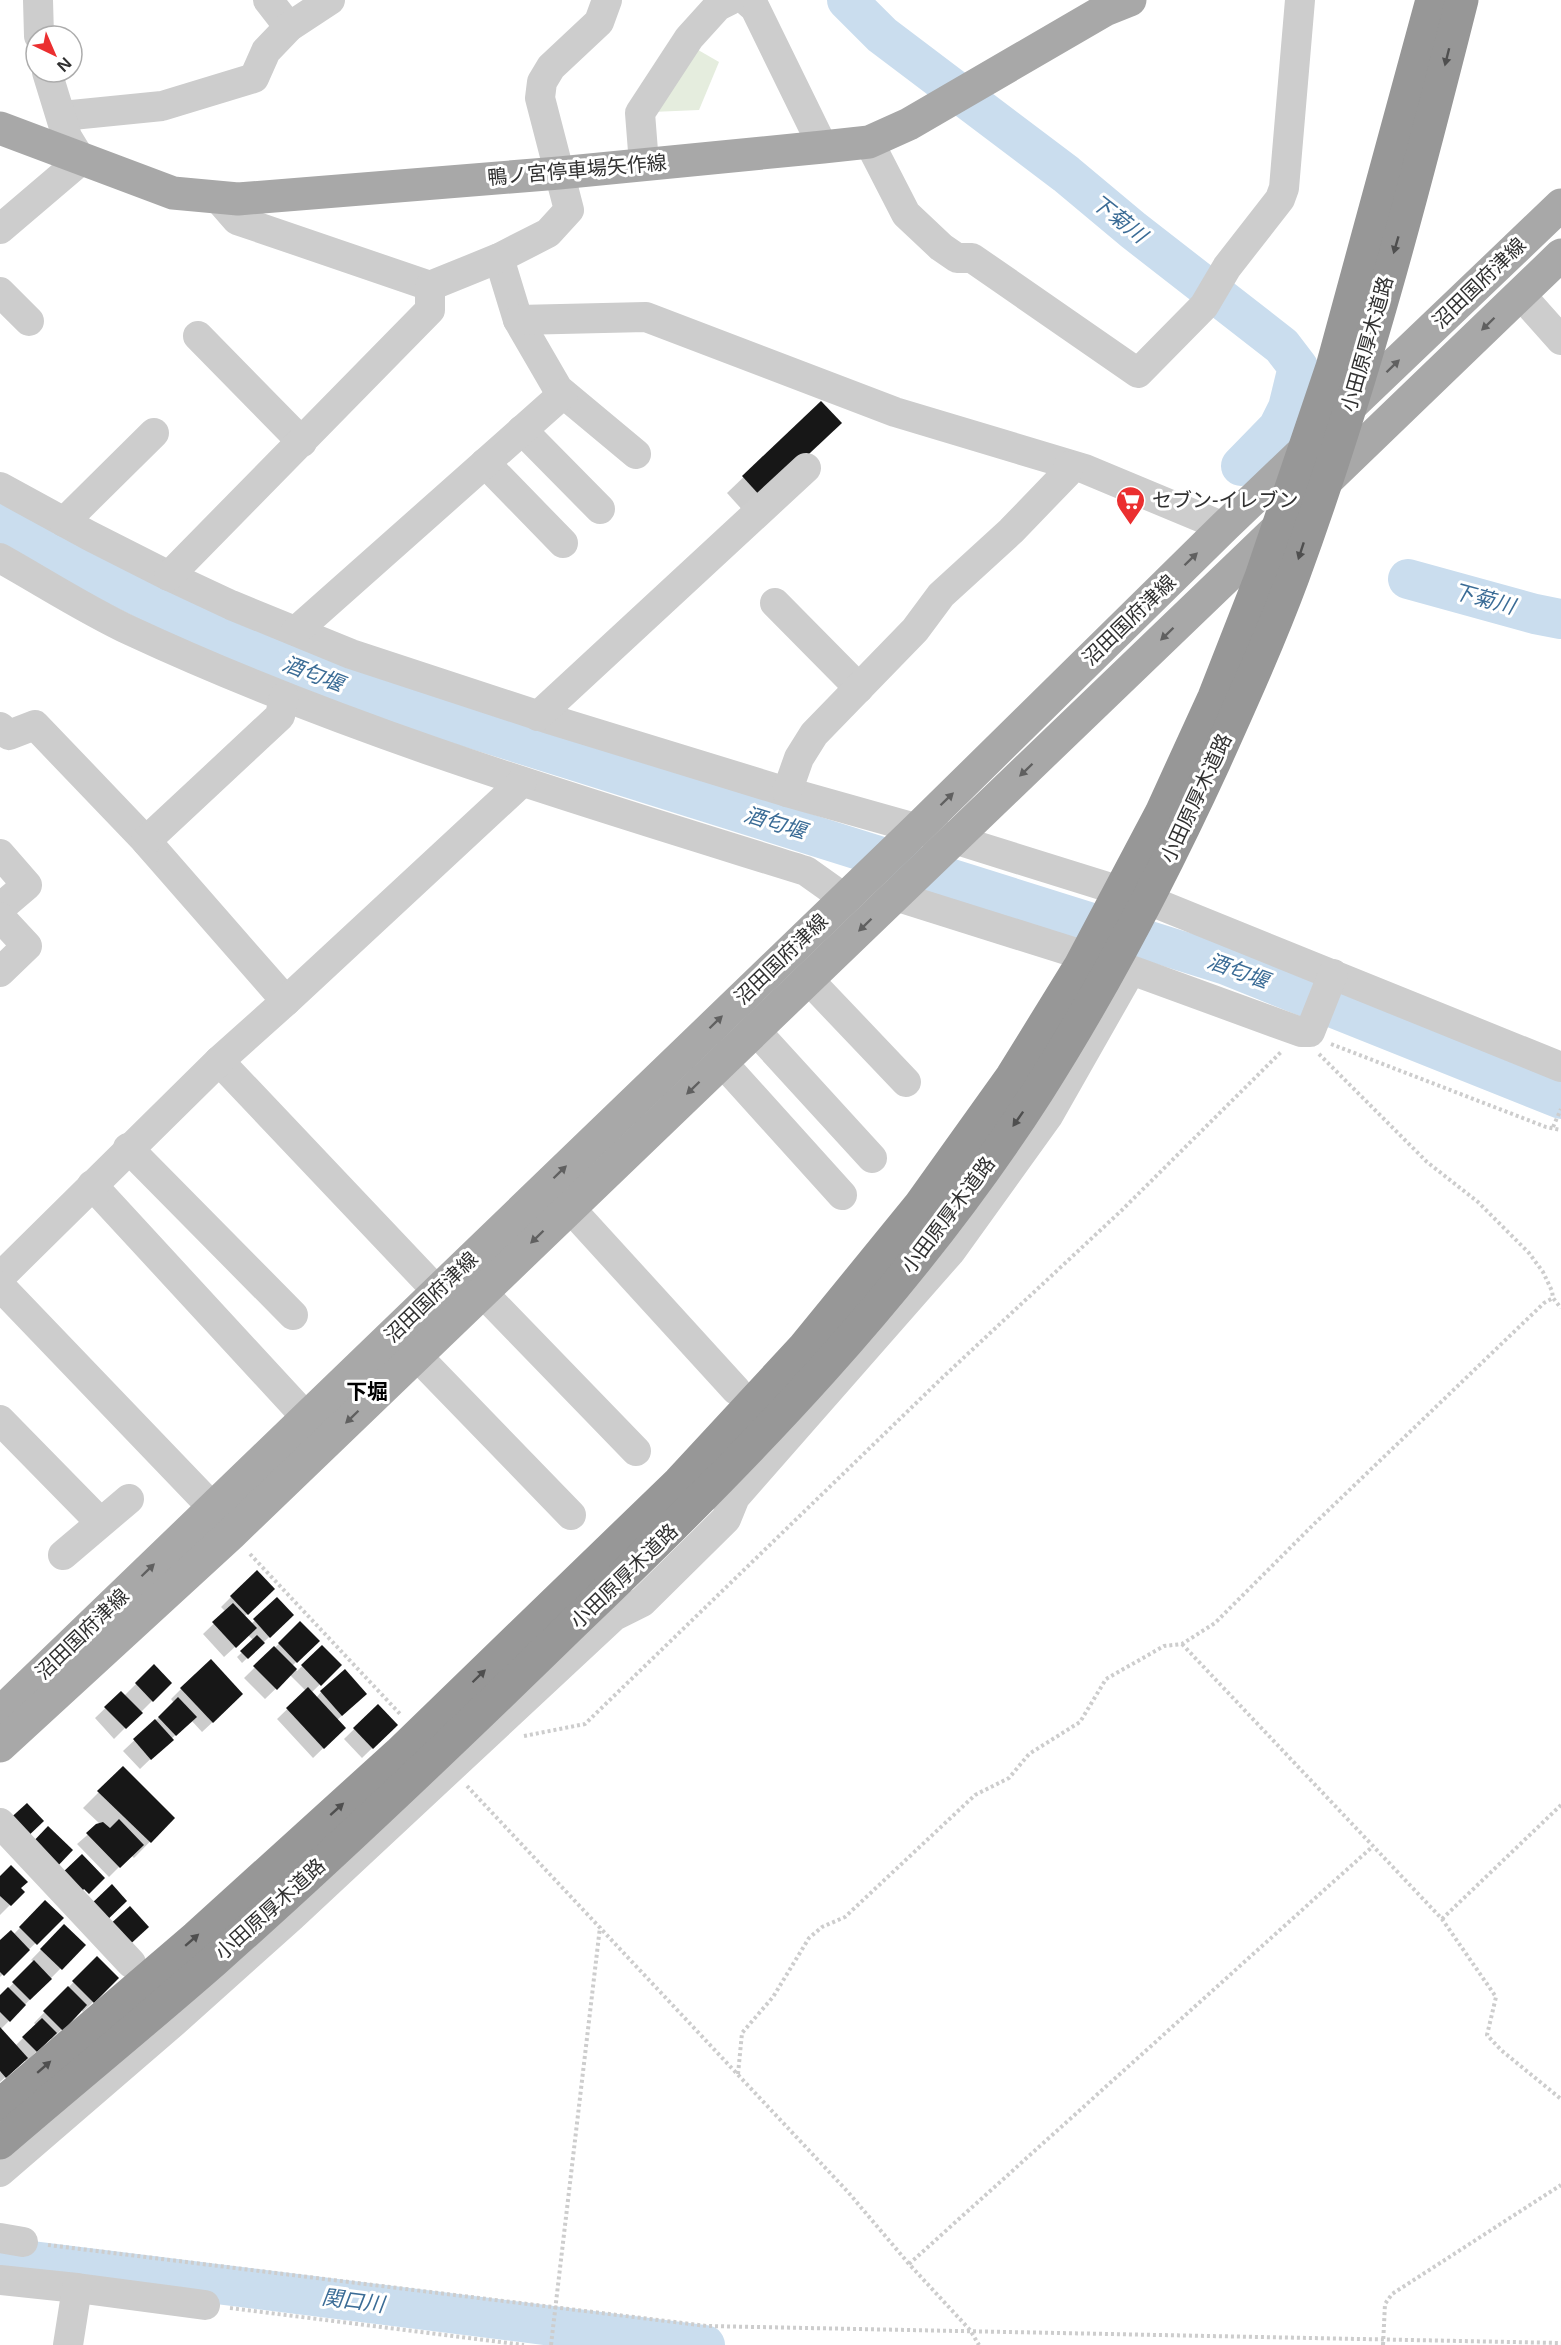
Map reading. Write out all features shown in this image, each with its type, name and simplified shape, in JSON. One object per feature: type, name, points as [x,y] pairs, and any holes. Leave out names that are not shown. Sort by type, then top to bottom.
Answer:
[{"type":"highway","name":"小田原厚木道路","points":[[0,2105],[196,1937],[399,1753],[679,1482],[804,1347],[919,1206],[1012,1076],[1080,966],[1161,813],[1214,698],[1253,599],[1332,367],[1432,0]]},
{"type":"highway","name":"小田原厚木道路","points":[[0,2143],[213,1961],[411,1781],[698,1503],[825,1369],[945,1224],[1037,1093],[1107,976],[1182,832],[1238,711],[1292,579],[1359,378],[1432,119],[1462,0]]},
{"type":"main road","name":"鴨ノ宮停車場矢作線","points":[[0,128],[173,194],[238,199],[559,173],[869,142],[909,124],[964,94],[1110,3]]},
{"type":"main road","name":"沼田国府津線","points":[[0,1746],[222,1521],[306,1417],[911,834],[1224,527],[1561,205]]},
{"type":"main road","name":"沼田国府津線","points":[[0,1713],[416,1355],[1561,255]]},
{"type":"street","points":[[38,0],[39,24]]},
{"type":"street","points":[[268,0],[289,27]]},
{"type":"street","points":[[62,116],[162,106],[254,78],[266,51],[289,27],[330,0]]},
{"type":"street","points":[[217,197],[237,220],[430,286],[548,234],[569,210],[540,98],[542,82],[551,67],[599,22],[608,0]]},
{"type":"street","points":[[644,164],[640,113],[689,38],[718,6],[730,0]]},
{"type":"street","points":[[746,0],[754,8],[823,147]]},
{"type":"street","points":[[869,142],[906,214],[941,248],[957,258],[972,258],[1138,373],[1204,306],[1227,267],[1280,198],[1284,188],[1300,0]]},
{"type":"street","points":[[0,229],[81,160],[68,137],[51,84]]},
{"type":"street","points":[[498,258],[518,320],[558,389],[636,454]]},
{"type":"street","points":[[169,576],[430,310],[430,286]]},
{"type":"street","points":[[0,292],[29,321]]},
{"type":"street","points":[[1520,294],[1561,340]]},
{"type":"street","points":[[518,320],[646,317],[895,412],[1085,469],[1224,527]]},
{"type":"street","points":[[198,336],[302,442]]},
{"type":"street","points":[[296,631],[563,393]]},
{"type":"street","points":[[522,430],[600,509]]},
{"type":"street","points":[[64,522],[154,433]]},
{"type":"street","points":[[485,463],[563,543]]},
{"type":"street","points":[[787,792],[799,758],[814,734],[915,630],[941,595],[1011,531],[1067,473],[1069,466]]},
{"type":"street","points":[[538,716],[806,468]]},
{"type":"street","points":[[0,487],[169,576],[351,654],[538,716],[787,792],[911,834],[1143,898],[1561,1067]]},
{"type":"street","points":[[0,558],[129,630],[284,697],[522,782],[806,871],[844,898]]},
{"type":"street","points":[[775,603],[859,688]]},
{"type":"street","points":[[146,841],[280,716],[284,697]]},
{"type":"street","points":[[0,727],[9,735],[35,725],[146,841],[286,1001]]},
{"type":"street","points":[[222,1521],[0,1277],[128,1148],[219,1061],[522,782]]},
{"type":"street","points":[[0,854],[27,885],[0,908]]},
{"type":"street","points":[[901,890],[1305,1032],[1333,974]]},
{"type":"street","points":[[0,917],[27,946],[0,972]]},
{"type":"street","points":[[0,2172],[174,2022],[452,1769],[614,1616],[642,1602],[726,1519],[735,1497],[951,1251],[1048,1116],[1131,970]]},
{"type":"street","points":[[808,979],[906,1082]]},
{"type":"street","points":[[755,1030],[872,1158]]},
{"type":"street","points":[[219,1061],[437,1291]]},
{"type":"street","points":[[721,1061],[842,1195]]},
{"type":"street","points":[[128,1148],[293,1315]]},
{"type":"street","points":[[92,1185],[306,1417]]},
{"type":"street","points":[[569,1207],[736,1390]]},
{"type":"street","points":[[481,1291],[636,1451]]},
{"type":"street","points":[[416,1355],[571,1515]]},
{"type":"street","points":[[0,1420],[100,1522]]},
{"type":"street","points":[[63,1555],[129,1499]]},
{"type":"street","points":[[0,1823],[131,1962]]},
{"type":"street","points":[[0,2280],[205,2305]]},
{"type":"street","points":[[68,2345],[77,2288]]},
{"type":"path","points":[[1305,1032],[1345,1050],[1561,1130]]},
{"type":"path","points":[[1305,1032],[1327,1063],[1427,1162],[1478,1202],[1529,1253],[1543,1272],[1552,1291],[1552,1298],[1561,1308]]},
{"type":"path","points":[[520,1737],[585,1724],[943,1377],[1122,1210],[1305,1032]]},
{"type":"path","points":[[1553,1127],[1561,1109]]},
{"type":"path","points":[[738,2074],[742,2033],[773,1997],[809,1938],[822,1927],[845,1917],[975,1795],[1009,1778],[1029,1754],[1080,1722],[1106,1679],[1164,1646],[1182,1644],[1215,1623],[1322,1515],[1544,1303],[1552,1298]]},
{"type":"path","points":[[222,1521],[402,1717]]},
{"type":"path","points":[[1182,1644],[1442,1919],[1496,1997],[1487,2035],[1501,2050],[1561,2099]]},
{"type":"path","points":[[452,1769],[848,2192],[909,2264],[970,2330],[979,2345]]},
{"type":"path","points":[[1442,1919],[1561,1805]]},
{"type":"path","points":[[909,2264],[1372,1847]]},
{"type":"path","points":[[551,2345],[600,1927]]},
{"type":"path","points":[[1383,2343],[1385,2304],[1392,2294],[1561,2186]]},
{"type":"path","points":[[12,2240],[707,2326],[970,2330],[1383,2343],[1561,2343]]},
{"type":"path","points":[[205,2305],[524,2345]]},
{"type":"green space","points":[[693,47],[719,62],[699,110],[652,112]]},
{"type":"building","points":[[821,401],[842,423],[762,498],[742,476]]},
{"type":"building","points":[[257,1570],[275,1589],[248,1615],[230,1596]]},
{"type":"building","points":[[277,1597],[294,1615],[270,1638],[253,1619]]},
{"type":"building","points":[[233,1603],[257,1628],[236,1648],[212,1622]]},
{"type":"building","points":[[300,1621],[320,1641],[297,1663],[278,1643]]},
{"type":"building","points":[[257,1635],[265,1643],[248,1659],[240,1651]]},
{"type":"building","points":[[322,1645],[342,1665],[321,1686],[301,1665]]},
{"type":"building","points":[[274,1646],[297,1669],[277,1690],[253,1666]]},
{"type":"building","points":[[211,1659],[243,1694],[213,1723],[180,1688]]},
{"type":"building","points":[[154,1664],[172,1683],[153,1702],[135,1683]]},
{"type":"building","points":[[345,1669],[367,1694],[342,1716],[320,1691]]},
{"type":"building","points":[[308,1687],[346,1728],[324,1749],[286,1708]]},
{"type":"building","points":[[121,1691],[143,1713],[126,1729],[104,1707]]},
{"type":"building","points":[[178,1697],[197,1717],[176,1736],[158,1717]]},
{"type":"building","points":[[378,1704],[398,1725],[373,1749],[353,1728]]},
{"type":"building","points":[[155,1719],[174,1740],[151,1760],[133,1739]]},
{"type":"building","points":[[123,1766],[175,1818],[151,1843],[97,1791]]},
{"type":"building","points":[[27,1803],[44,1821],[23,1841],[5,1823]]},
{"type":"building","points":[[119,1819],[144,1845],[120,1868],[86,1833],[96,1824],[103,1822],[110,1828]]},
{"type":"building","points":[[48,1826],[73,1850],[54,1870],[29,1846]]},
{"type":"building","points":[[82,1854],[105,1878],[89,1894],[84,1889],[80,1893],[61,1874]]},
{"type":"building","points":[[11,1865],[28,1882],[21,1888],[25,1892],[11,1906],[0,1896],[0,1876]]},
{"type":"building","points":[[112,1884],[127,1901],[104,1923],[88,1907]]},
{"type":"building","points":[[45,1900],[64,1918],[37,1945],[19,1927]]},
{"type":"building","points":[[130,1906],[149,1927],[125,1949],[106,1928]]},
{"type":"building","points":[[64,1924],[86,1945],[62,1970],[40,1949]]},
{"type":"building","points":[[11,1930],[30,1950],[4,1976],[0,1972],[0,1940]]},
{"type":"building","points":[[97,1956],[119,1978],[94,2003],[72,1981]]},
{"type":"building","points":[[34,1960],[52,1979],[30,2000],[12,1982]]},
{"type":"building","points":[[68,1986],[87,2005],[63,2031],[43,2011]]},
{"type":"building","points":[[8,1987],[26,2005],[10,2022],[0,2012],[0,1995]]},
{"type":"building","points":[[42,2018],[57,2033],[37,2052],[22,2037]]},
{"type":"building","points":[[0,2027],[28,2058],[6,2078],[0,2071]]},
{"type":"waterway","name":"下菊川","points":[[847,0],[882,35],[1066,174],[1133,230],[1282,346],[1298,367],[1288,408],[1278,428],[1241,466]]},
{"type":"waterway","name":"酒匂堰","points":[[0,524],[52,553],[230,642],[375,698],[1226,965],[1561,1099]]},
{"type":"waterway","name":"下菊川","points":[[1408,579],[1561,619]]},
{"type":"waterway","name":"関口川","points":[[0,2257],[705,2345]]},
{"type":"place","name":"セブン-イレブン","points":[[1131,526]]},
{"type":"district","name":"下堀","points":[[367,1392]]}]
